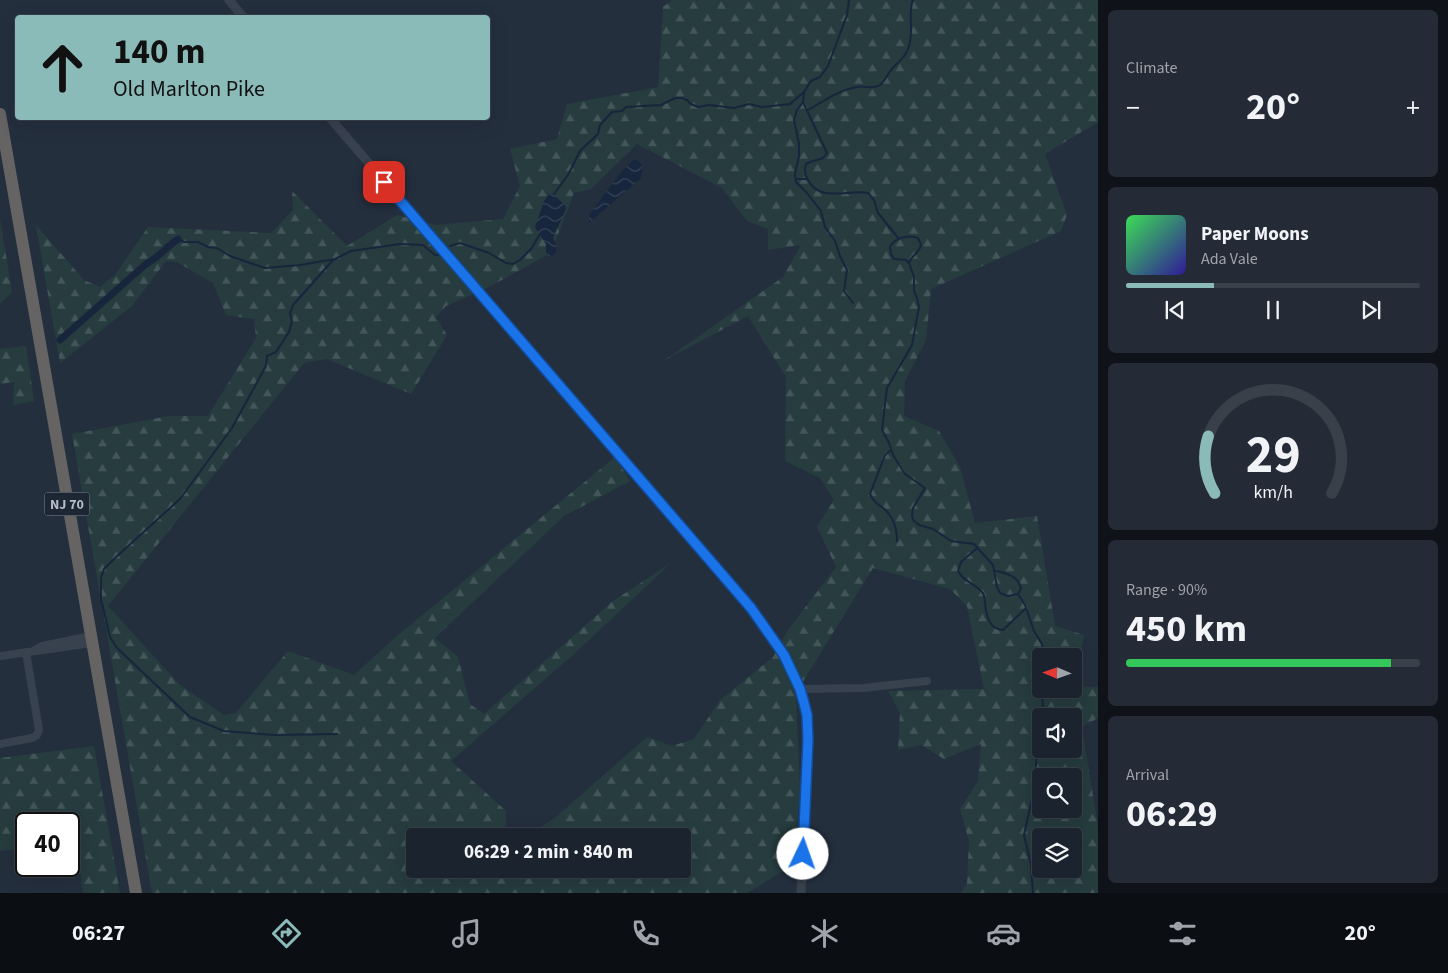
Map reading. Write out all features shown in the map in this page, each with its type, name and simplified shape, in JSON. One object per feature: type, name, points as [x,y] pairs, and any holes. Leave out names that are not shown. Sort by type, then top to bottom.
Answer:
[{"type":"highway","name":"NJ 70","points":[[0,114],[136,893]]},
{"type":"street","points":[[228,0],[241,15]]},
{"type":"street","points":[[332,120],[751,608],[784,655],[800,689],[807,715],[801,893]]},
{"type":"street","points":[[0,656],[29,651],[44,651],[92,640]]},
{"type":"street","points":[[0,744],[32,738],[37,735],[39,730],[29,651]]},
{"type":"street","points":[[800,689],[863,688],[926,681]]},
{"type":"green space","points":[[672,0],[1098,0],[1098,122],[1045,154],[1067,215],[1061,231],[931,289],[926,340],[905,381],[904,416],[939,431],[960,467],[975,523],[1037,516],[1055,626],[1084,635],[1082,648],[1032,648],[1032,698],[1082,698],[1082,686],[1098,687],[1098,718],[1082,727],[1098,826],[1098,893],[961,893],[967,883],[969,841],[960,809],[978,781],[981,744],[944,759],[921,745],[898,750],[900,713],[888,691],[984,689],[967,606],[950,589],[873,568],[796,693],[800,792],[793,865],[747,893],[152,893],[72,434],[169,416],[208,416],[256,338],[254,319],[226,315],[213,283],[177,262],[166,261],[132,306],[60,363],[36,225],[84,280],[100,287],[115,275],[148,227],[271,233],[293,210],[292,191],[347,246],[397,215],[436,225],[503,219],[520,186],[510,149],[557,139],[567,104],[658,87],[663,7]],"holes":[[[637,144],[722,188],[747,221],[768,229],[768,250],[801,245],[783,277],[665,360],[748,316],[786,377],[785,461],[820,478],[834,500],[817,527],[836,567],[788,630],[773,657],[720,700],[694,739],[672,746],[647,737],[556,817],[540,828],[691,828],[691,878],[406,878],[406,828],[506,828],[506,811],[451,761],[575,653],[671,563],[613,601],[484,714],[470,704],[458,657],[435,638],[564,516],[630,481],[615,457],[398,635],[354,675],[288,651],[236,713],[224,715],[180,685],[108,606],[304,363],[327,359],[411,394],[447,335],[436,317],[446,306],[489,287],[551,253],[574,193],[591,189]]]},
{"type":"green space","points":[[0,219],[12,292],[0,304]]},
{"type":"green space","points":[[26,346],[34,401],[13,405],[14,382],[0,384],[0,349]]},
{"type":"green space","points":[[94,746],[120,893],[83,893],[80,872],[80,812],[15,812],[15,849],[0,851],[0,758]]},
{"type":"water","points":[[633,160],[637,160],[642,166],[640,179],[589,223],[589,215],[621,172]]},
{"type":"water","points":[[550,193],[556,195],[565,205],[566,209],[553,238],[556,252],[552,256],[548,256],[546,244],[535,227],[544,201]]},
{"type":"waterway","points":[[554,194],[568,175],[580,151],[598,134],[600,125],[612,112],[622,111],[626,107],[661,105],[675,98],[682,98],[698,107],[709,105],[734,108],[749,104],[762,107],[790,104],[804,92],[811,81],[820,77],[828,66],[847,15],[849,0]]},
{"type":"waterway","points":[[808,110],[850,88],[874,87],[881,84],[904,57],[908,49],[911,36],[911,5],[913,0]]},
{"type":"waterway","points":[[804,92],[803,102],[827,153],[823,158],[806,164],[805,172],[808,180],[813,187],[827,193],[868,193],[874,200],[878,213],[899,239]]},
{"type":"waterway","points":[[803,102],[797,110],[794,120],[799,144],[799,156],[795,174],[796,182],[821,211],[825,227],[835,241],[847,270],[844,291],[853,303]]},
{"type":"waterway","points":[[796,179],[807,179]]},
{"type":"waterway","points":[[450,246],[460,243],[489,253],[506,263],[513,264],[531,249],[540,234]]},
{"type":"waterway","points":[[909,263],[921,245],[918,238],[910,236],[902,237],[890,246],[891,254],[894,259],[906,260],[909,263],[914,277],[914,291],[919,307],[912,345],[887,388],[882,430],[893,455],[905,474],[925,488],[913,508],[913,520],[919,525],[933,529],[951,541],[974,544],[993,565],[1000,593],[1008,596],[1018,594]]},
{"type":"waterway","points":[[178,239],[184,242],[198,242],[208,247],[217,248],[230,256],[265,268],[335,259],[351,251],[400,244],[423,245],[435,255],[440,255]]},
{"type":"waterway","points":[[60,340],[146,264],[178,239]]},
{"type":"waterway","points":[[333,260],[293,305],[290,313],[292,321],[289,332],[276,352],[267,356],[266,366],[232,428],[180,499],[104,569],[101,578],[101,599],[110,637],[117,648],[190,717],[224,731],[274,735],[337,734]]},
{"type":"waterway","points":[[891,450],[885,455],[870,494],[887,511],[892,519],[897,541]]},
{"type":"waterway","points":[[977,548],[961,562],[958,571],[984,595],[987,617],[993,626],[1003,630],[1025,609]]},
{"type":"waterway","points":[[996,571],[1008,574],[1018,581],[1021,589],[1018,594]]},
{"type":"waterway","points":[[1018,594],[1025,605],[1034,631],[1043,648]]},
{"type":"waterway","points":[[1042,698],[1043,708]]},
{"type":"waterway","points":[[1033,893],[1031,865],[1024,835],[1034,790],[1037,758]]},
{"type":"route","points":[[384,182],[751,608],[784,655],[800,689],[807,715],[808,740],[803,854]]}]
